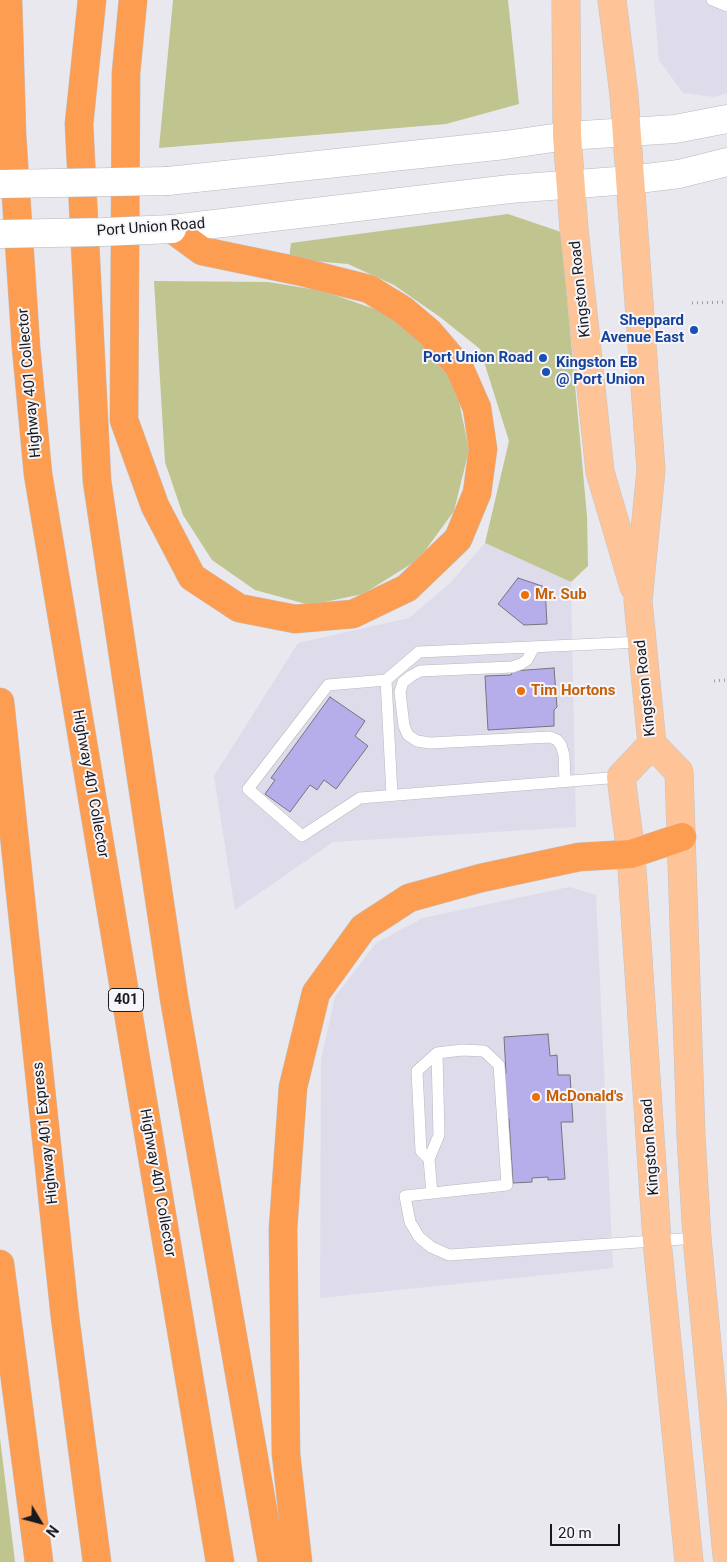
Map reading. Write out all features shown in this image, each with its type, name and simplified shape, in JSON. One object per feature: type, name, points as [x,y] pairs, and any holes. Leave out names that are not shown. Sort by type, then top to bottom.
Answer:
[{"type":"highway","name":"Highway 401 Collector","points":[[8,0],[13,154],[26,347],[38,474],[220,1562]]},
{"type":"highway","points":[[92,0],[79,124],[97,481],[174,998],[272,1562]]},
{"type":"highway","points":[[133,0],[126,73],[124,420],[154,506],[192,577],[239,608],[295,619],[353,614],[407,588],[458,539],[477,493],[483,449],[478,408],[459,367],[429,332],[403,310],[368,289],[298,271],[202,251],[172,229]]},
{"type":"highway","points":[[126,73],[139,0]]},
{"type":"highway","name":"Highway 401 Express","points":[[0,702],[65,1317],[97,1562]]},
{"type":"highway","points":[[298,1562],[286,1454],[283,1229],[293,1087],[316,993],[363,928],[409,898],[481,878],[578,857],[631,854],[682,837]]},
{"type":"highway","points":[[0,1264],[39,1562]]},
{"type":"highway","points":[[209,1562],[214,1527]]},
{"type":"main road","name":"Kingston Road","points":[[566,0],[567,136],[574,229],[600,472],[638,601],[652,744],[679,772],[696,1238],[727,1556]]},
{"type":"main road","name":"Kingston Road","points":[[612,0],[627,132],[651,470],[638,601]]},
{"type":"main road","points":[[0,184],[168,181],[495,146],[567,136],[675,129],[727,119]]},
{"type":"main road","points":[[630,180],[679,174],[727,162]]},
{"type":"main road","name":"Port Union Road","points":[[0,234],[172,229],[510,189],[630,180]]},
{"type":"main road","name":"Kingston Road","points":[[652,744],[621,777],[631,854],[657,1241],[689,1562]]},
{"type":"lane","points":[[712,0],[727,6]]},
{"type":"lane","points":[[621,777],[360,798],[302,836],[248,789],[328,685],[386,680],[419,652],[642,642]]},
{"type":"lane","points":[[534,647],[526,660],[512,667],[420,671],[410,676],[403,682],[400,692],[404,726],[408,734],[417,741],[430,743],[550,737],[561,745],[564,755],[566,781]]},
{"type":"lane","points":[[386,680],[392,795]]},
{"type":"lane","points":[[428,1159],[421,1151],[417,1071],[437,1053],[462,1050],[484,1051],[499,1065],[507,1185],[406,1196],[410,1222],[419,1237],[430,1247],[449,1255],[696,1238]]},
{"type":"lane","points":[[432,1193],[428,1159],[439,1135],[437,1053]]},
{"type":"path","points":[[692,303],[727,302]]},
{"type":"path","points":[[714,681],[727,680]]},
{"type":"shaded area","points":[[654,0],[727,0],[727,93],[714,97],[683,93],[659,60]]},
{"type":"shaded area","points":[[485,543],[571,582],[576,827],[333,842],[235,910],[214,776],[298,643],[409,618],[450,583]]},
{"type":"shaded area","points":[[569,887],[596,895],[613,1268],[320,1298],[321,1060],[335,997],[376,943],[423,918]]},
{"type":"green space","points":[[173,0],[508,0],[519,104],[446,124],[159,148]]},
{"type":"green space","points":[[508,214],[561,232],[587,516],[588,566],[571,582],[485,543],[509,441],[480,349],[440,317],[394,285],[348,264],[289,259],[291,243]]},
{"type":"green space","points":[[154,281],[268,282],[323,291],[386,313],[425,341],[456,387],[469,450],[454,511],[419,559],[363,594],[310,605],[255,590],[212,560],[183,515],[165,462]]},
{"type":"green space","points":[[0,1438],[15,1562],[0,1562]]},
{"type":"building","name":"Mr. Sub","points":[[518,578],[545,587],[547,624],[524,625],[498,604]]},
{"type":"building","name":"Tim Hortons","points":[[554,668],[557,707],[554,710],[554,726],[488,730],[485,676],[511,675],[513,671]]},
{"type":"building","points":[[330,697],[365,721],[355,736],[368,746],[336,789],[324,780],[317,790],[310,785],[290,812],[265,794],[275,780],[271,778]]},
{"type":"building","name":"McDonald's","points":[[548,1034],[550,1056],[557,1055],[558,1075],[570,1075],[573,1122],[561,1122],[565,1179],[548,1180],[548,1177],[532,1178],[532,1182],[513,1183],[509,1119],[503,1120],[499,1073],[506,1073],[504,1037]]},
{"type":"place","name":"Sheppard Avenue East","points":[[694,330]]},
{"type":"place","name":"Port Union Road","points":[[543,358]]},
{"type":"place","name":"Kingston EB @ Port Union","points":[[546,372]]},
{"type":"place","name":"Mr. Sub","points":[[525,595]]},
{"type":"place","name":"Tim Hortons","points":[[521,691]]},
{"type":"place","name":"McDonald's","points":[[536,1097]]}]
